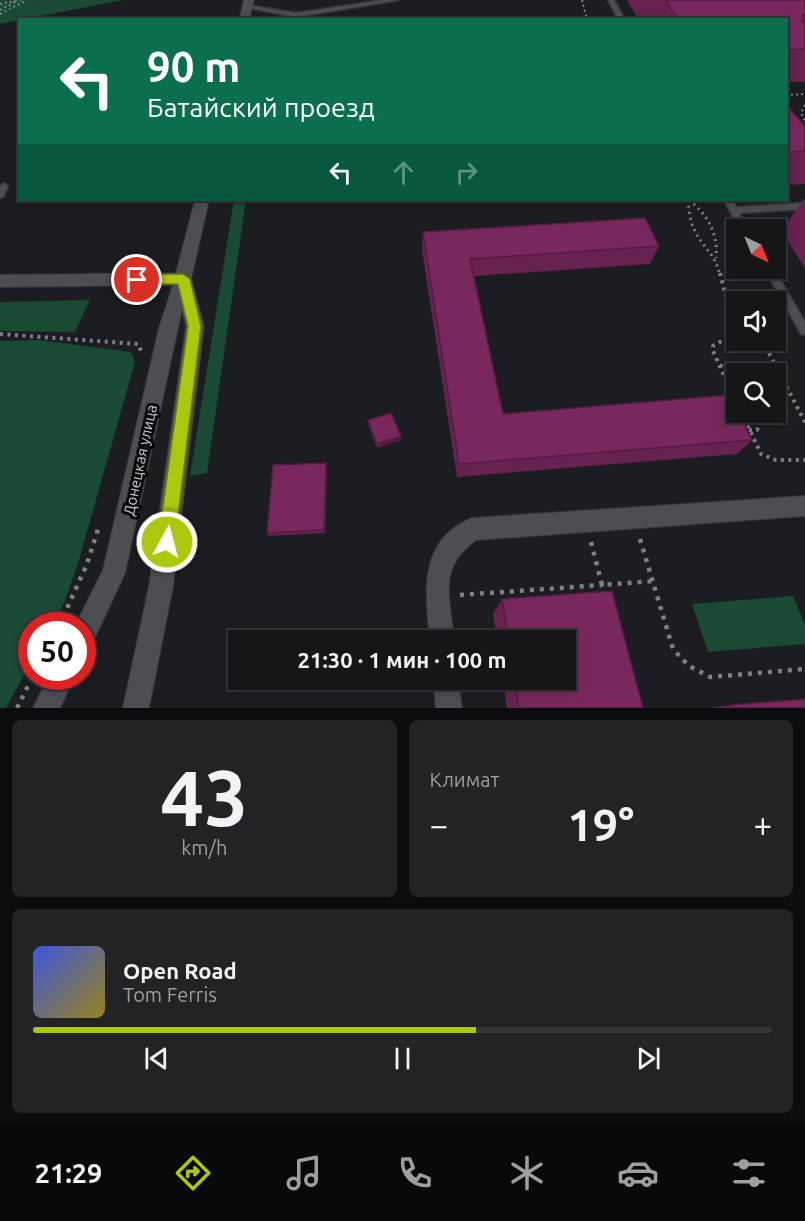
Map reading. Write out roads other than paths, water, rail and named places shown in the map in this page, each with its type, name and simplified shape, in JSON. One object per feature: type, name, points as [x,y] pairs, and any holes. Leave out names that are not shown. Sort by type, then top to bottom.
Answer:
[{"type":"main road","points":[[244,18],[248,3]]},
{"type":"main road","name":"Донецкая улица","points":[[94,612],[114,573],[168,328],[183,279],[202,201]]},
{"type":"main road","points":[[0,281],[183,279]]},
{"type":"main road","name":"Донецкая улица","points":[[136,708],[161,586],[195,326],[183,279]]},
{"type":"main road","points":[[441,630],[436,579],[441,559],[459,537],[472,530],[805,507]]},
{"type":"main road","points":[[46,708],[56,690]]},
{"type":"main road","points":[[447,690],[449,708]]},
{"type":"lane","points":[[248,3],[296,15],[396,0]]},
{"type":"lane","points":[[611,0],[621,18]]},
{"type":"lane","points":[[729,201],[739,219]]},
{"type":"lane","points":[[734,210],[805,206]]},
{"type":"lane","points":[[774,279],[805,331]]}]
